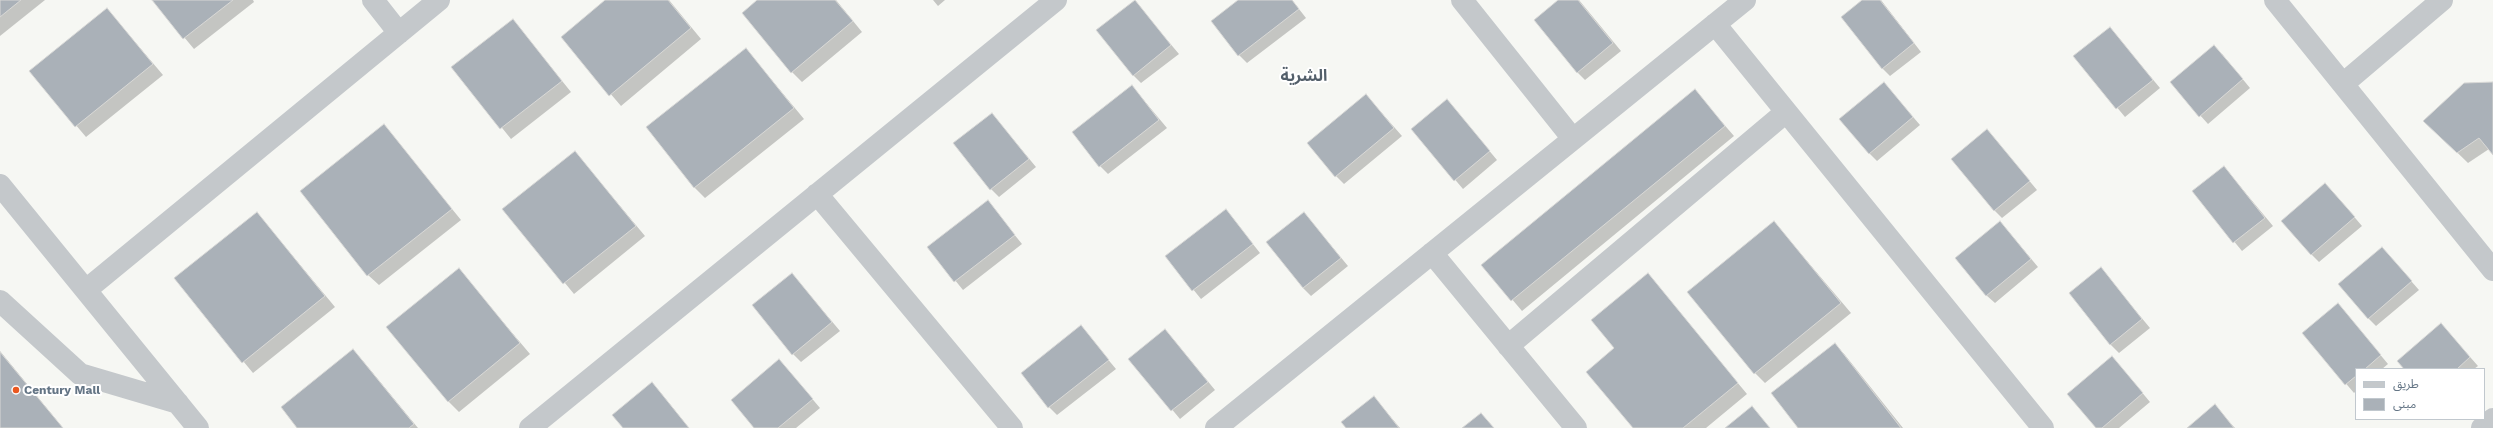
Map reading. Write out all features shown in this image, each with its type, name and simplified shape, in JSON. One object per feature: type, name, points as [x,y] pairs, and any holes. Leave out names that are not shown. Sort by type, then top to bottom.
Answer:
[{"type":"street","points":[[372,0],[399,33]]},
{"type":"street","points":[[86,290],[439,0]]},
{"type":"street","points":[[530,428],[1056,0]]},
{"type":"street","points":[[1462,0],[1573,139]]},
{"type":"street","points":[[1216,428],[1745,0]]},
{"type":"street","points":[[2275,0],[2493,270]]},
{"type":"street","points":[[2343,84],[2442,0]]},
{"type":"street","points":[[1715,24],[2044,428]]},
{"type":"street","points":[[1508,346],[1786,112]]},
{"type":"street","points":[[0,185],[198,428]]},
{"type":"street","points":[[817,194],[1012,428]]},
{"type":"street","points":[[1432,253],[1576,428]]},
{"type":"street","points":[[0,301],[80,374],[178,403]]},
{"type":"street","points":[[2482,428],[2493,420]]},
{"type":"building","points":[[0,0],[21,0],[0,17]]},
{"type":"building","points":[[152,0],[233,0],[183,39]]},
{"type":"building","points":[[605,0],[668,0],[691,28],[609,96],[561,37]]},
{"type":"building","points":[[757,0],[835,0],[853,21],[791,73],[742,13]]},
{"type":"building","points":[[1135,0],[1171,45],[1133,76],[1096,30]]},
{"type":"building","points":[[1238,0],[1292,0],[1299,9],[1238,56],[1211,21]]},
{"type":"building","points":[[1558,0],[1578,0],[1613,43],[1577,73],[1534,20]]},
{"type":"building","points":[[1862,0],[1880,0],[1914,43],[1882,69],[1841,17]]},
{"type":"building","points":[[107,8],[153,64],[75,127],[29,71]]},
{"type":"building","points":[[513,19],[562,81],[500,129],[451,67]]},
{"type":"building","points":[[2110,27],[2153,80],[2116,109],[2073,56]]},
{"type":"building","points":[[2214,45],[2243,79],[2199,117],[2170,82]]},
{"type":"building","points":[[746,48],[794,108],[694,188],[646,127]]},
{"type":"building","points":[[1884,82],[1913,117],[1869,154],[1839,119]]},
{"type":"building","points":[[2493,82],[2493,155],[2479,138],[2457,153],[2423,121],[2464,83]]},
{"type":"building","points":[[1132,85],[1159,120],[1099,167],[1072,132]]},
{"type":"building","points":[[1695,89],[1725,126],[1511,301],[1481,265]]},
{"type":"building","points":[[1366,94],[1394,128],[1335,177],[1307,143]]},
{"type":"building","points":[[1447,99],[1490,151],[1454,181],[1411,129]]},
{"type":"building","points":[[992,113],[1029,159],[990,190],[953,143]]},
{"type":"building","points":[[384,124],[452,209],[367,276],[300,191]]},
{"type":"building","points":[[1987,129],[2030,181],[1994,211],[1951,159]]},
{"type":"building","points":[[575,151],[636,226],[563,284],[502,209]]},
{"type":"building","points":[[2224,166],[2265,218],[2233,243],[2192,191]]},
{"type":"building","points":[[2325,183],[2355,217],[2311,255],[2281,221]]},
{"type":"building","points":[[988,200],[1015,235],[954,282],[927,247]]},
{"type":"building","points":[[1226,209],[1253,244],[1192,291],[1165,256]]},
{"type":"building","points":[[257,212],[325,296],[242,363],[174,278]]},
{"type":"building","points":[[1304,212],[1341,258],[1303,288],[1266,242]]},
{"type":"building","points":[[1774,221],[1841,303],[1754,374],[1687,292]]},
{"type":"building","points":[[2000,221],[2031,259],[1986,296],[1955,258]]},
{"type":"building","points":[[2382,247],[2412,281],[2368,319],[2338,284]]},
{"type":"building","points":[[2101,267],[2142,319],[2110,345],[2069,293]]},
{"type":"building","points":[[459,268],[520,343],[448,402],[386,327]]},
{"type":"building","points":[[792,273],[832,322],[792,355],[752,305]]},
{"type":"building","points":[[1648,273],[1738,383],[1683,428],[1633,428],[1586,372],[1614,348],[1591,320]]},
{"type":"building","points":[[2338,303],[2381,355],[2366,368],[2355,368],[2355,377],[2345,385],[2302,333]]},
{"type":"building","points":[[2441,323],[2470,357],[2458,368],[2403,368],[2397,361]]},
{"type":"building","points":[[1081,325],[1109,360],[1048,408],[1021,373]]},
{"type":"building","points":[[1165,329],[1208,382],[1171,411],[1128,359]]},
{"type":"building","points":[[1835,343],[1901,428],[1798,428],[1771,393]]},
{"type":"building","points":[[353,349],[414,424],[409,428],[297,428],[281,407]]},
{"type":"building","name":"Century Mall","points":[[0,352],[63,428],[0,428]]},
{"type":"building","points":[[2112,356],[2143,393],[2102,428],[2096,428],[2067,394]]},
{"type":"building","points":[[779,359],[813,399],[778,428],[754,428],[731,400]]},
{"type":"building","points":[[652,382],[689,428],[623,428],[612,415]]},
{"type":"building","points":[[1374,396],[1399,428],[1346,428],[1341,422]]},
{"type":"building","points":[[2215,404],[2234,428],[2187,428]]},
{"type":"building","points":[[1752,406],[1770,428],[1725,428]]},
{"type":"building","points":[[1481,413],[1494,428],[1462,428]]},
{"type":"place","name":"Century Mall","points":[[16,390]]},
{"type":"district","name":"الشرية","points":[[1304,76]]}]
